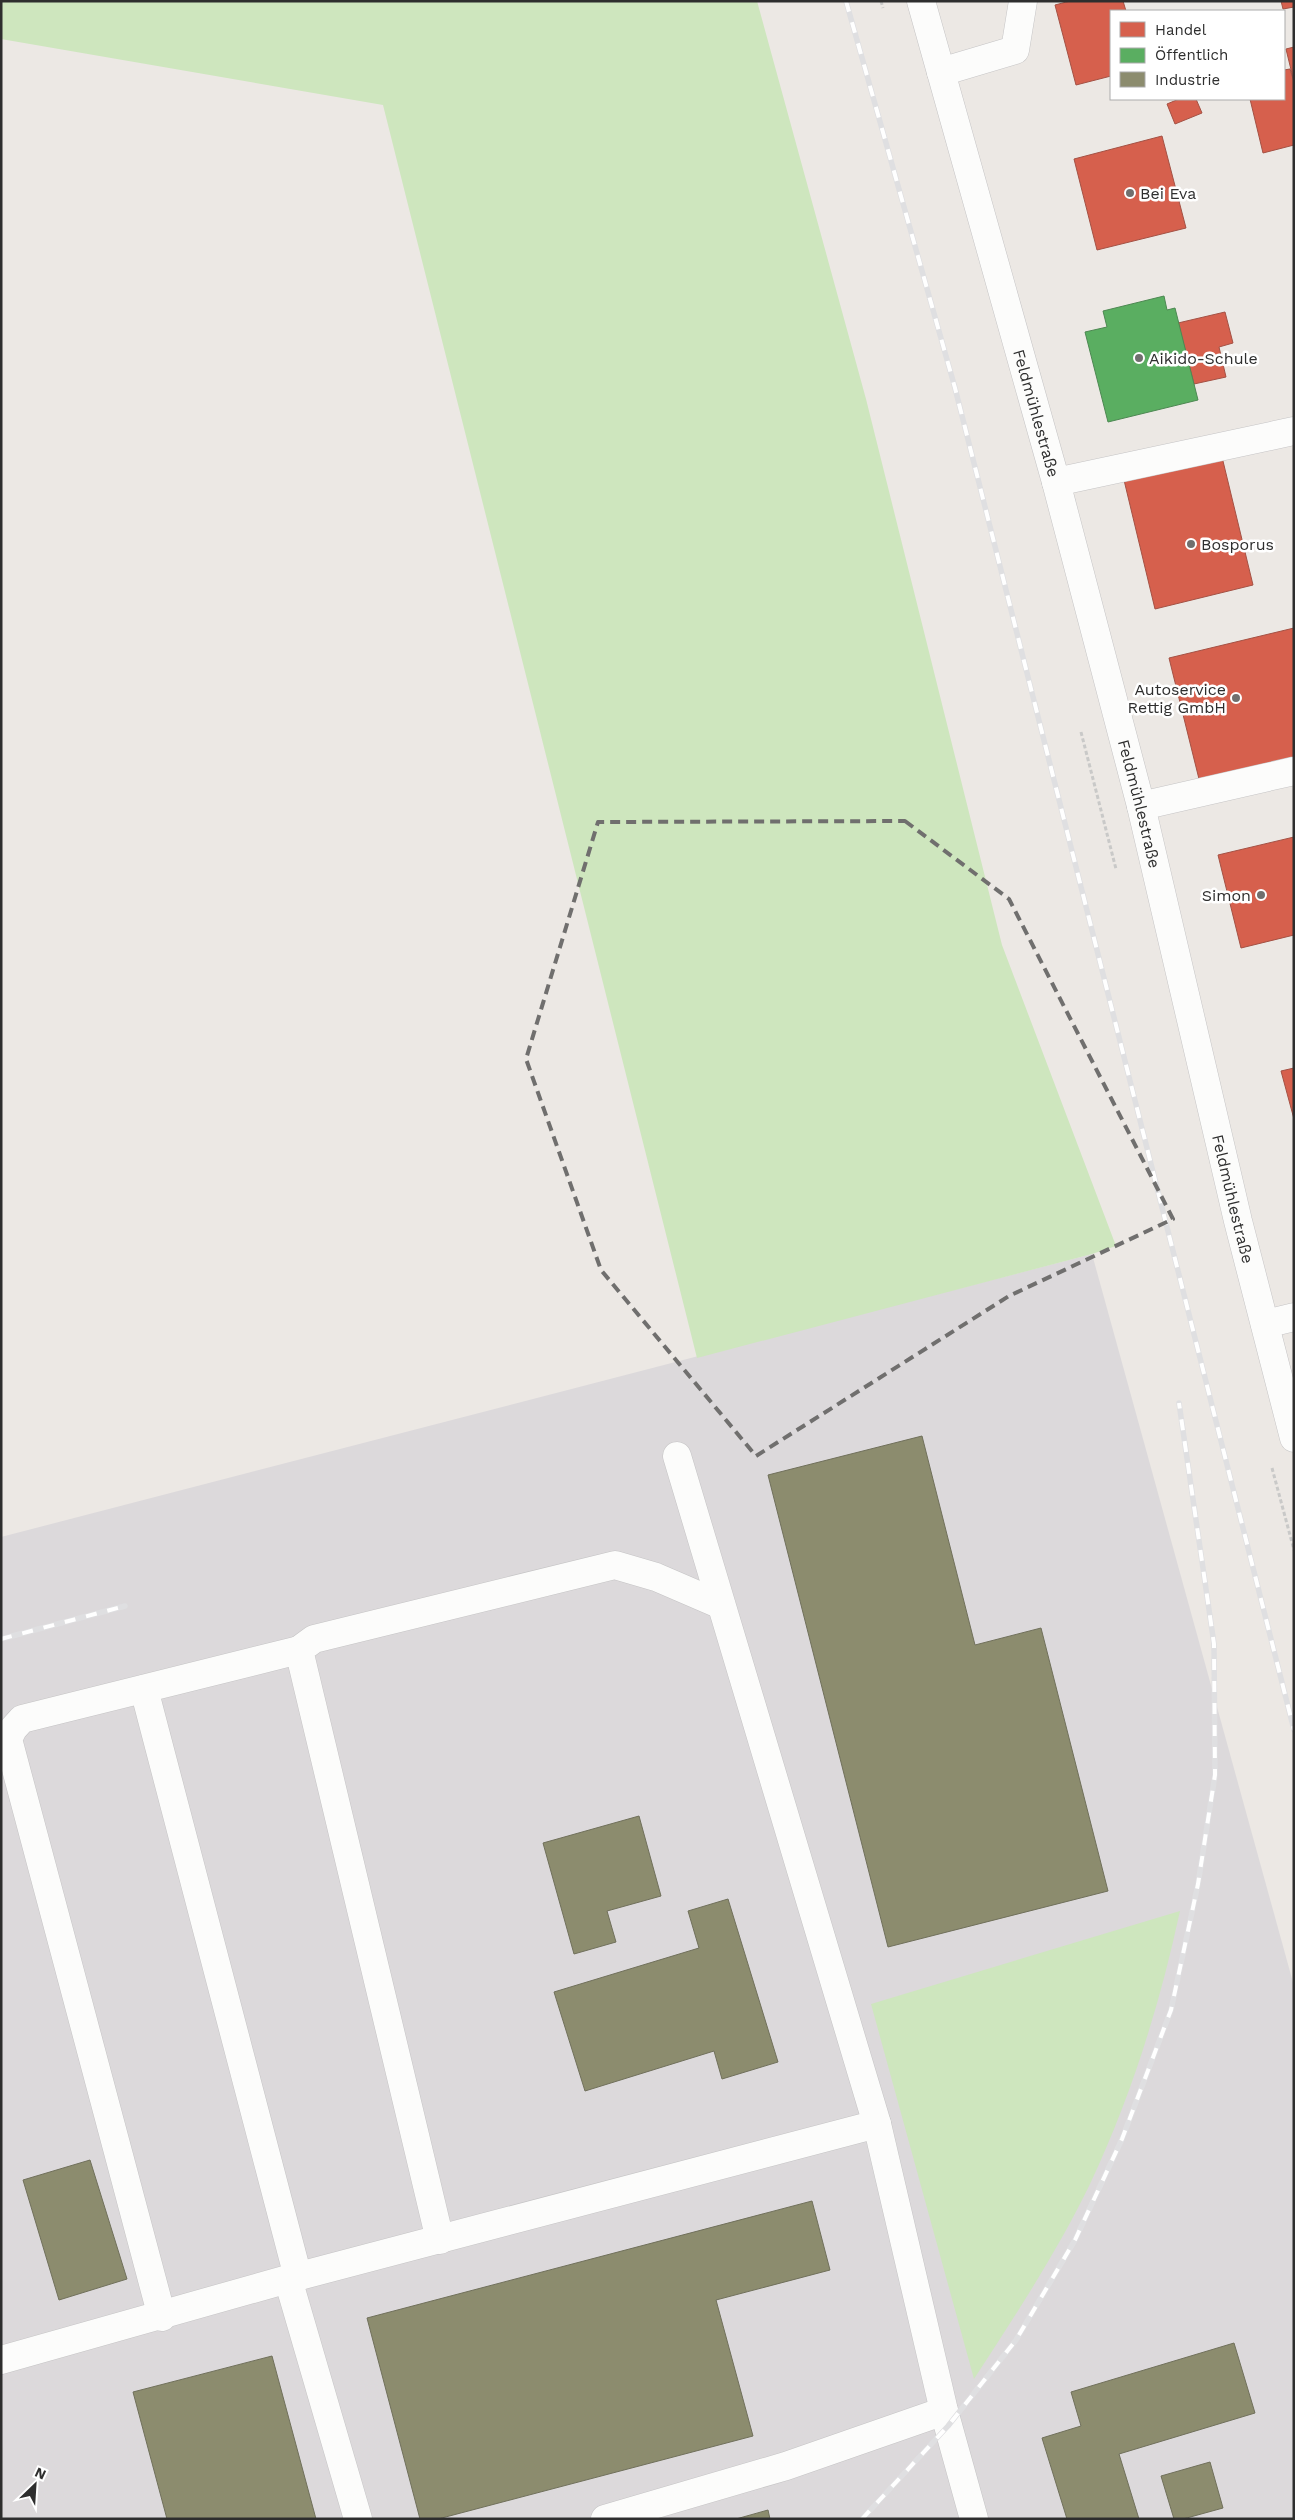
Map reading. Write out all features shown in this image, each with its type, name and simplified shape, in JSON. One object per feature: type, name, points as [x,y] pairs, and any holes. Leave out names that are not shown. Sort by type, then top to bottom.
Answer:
[{"type":"street","name":"Feldmühlestraße","points":[[921,1],[1056,482],[1141,806],[1238,1221],[1294,1438]]},
{"type":"street","points":[[941,72],[1015,50],[1023,1]]},
{"type":"street","points":[[1056,482],[1294,431]]},
{"type":"street","points":[[1141,806],[1294,771]]},
{"type":"street","points":[[1265,1324],[1294,1317]]},
{"type":"street","points":[[677,1456],[877,2124],[944,2411],[974,2519]]},
{"type":"street","points":[[162,2317],[8,1739],[12,1729],[22,1719],[299,1650],[314,1639],[616,1565],[656,1577],[721,1605]]},
{"type":"street","points":[[299,1650],[440,2240]]},
{"type":"street","points":[[144,1688],[293,2278],[358,2519]]},
{"type":"street","points":[[1,2360],[162,2317],[293,2278],[877,2124]]},
{"type":"street","points":[[605,2519],[786,2466],[944,2411]]},
{"type":"path","points":[[881,1],[886,16]]},
{"type":"path","points":[[1079,724],[1118,878]]},
{"type":"path","points":[[1272,1466],[1294,1550]]},
{"type":"highlighted area","points":[[905,821],[1009,899],[1173,1219],[1009,1296],[756,1456],[601,1270],[526,1059],[598,822]]},
{"type":"shaded area","points":[[1092,1254],[1294,1986],[1294,2519],[1,2519],[1,1537]]},
{"type":"green space","points":[[1,1],[757,1],[866,399],[1002,945],[1116,1246],[1092,1254],[697,1358],[383,105],[1,39]]},
{"type":"green space","points":[[1180,1911],[1154,2015],[1119,2118],[1105,2151],[1090,2184],[1050,2259],[974,2379],[871,2004]]},
{"type":"building: Handel","points":[[1070,1],[1123,1],[1126,10],[1110,10],[1110,76],[1076,85],[1055,5]]},
{"type":"building: Handel","points":[[1281,1],[1294,1],[1294,7],[1283,9]]},
{"type":"building: Handel","points":[[1294,47],[1294,82],[1286,49]]},
{"type":"building: Handel","points":[[1290,69],[1294,82],[1294,145],[1263,153],[1250,100],[1285,100],[1285,70]]},
{"type":"building: Handel","points":[[1177,100],[1196,100],[1202,113],[1175,124],[1167,104]]},
{"type":"building: Handel","name":"Bei Eva","points":[[1162,136],[1186,228],[1097,250],[1074,159]]},
{"type":"building: Handel","points":[[1225,312],[1233,343],[1219,347],[1226,377],[1194,384],[1178,323]]},
{"type":"building: Handel","name":"Bosporus","points":[[1222,457],[1253,585],[1155,609],[1124,480]]},
{"type":"building: Handel","name":"Autoservice Rettig GmbH","points":[[1294,628],[1294,757],[1199,779],[1169,658]]},
{"type":"building: Handel","name":"Simon","points":[[1294,837],[1294,935],[1241,948],[1218,855]]},
{"type":"building: Handel","points":[[1294,1068],[1294,1119],[1281,1071]]},
{"type":"building: Öffentlich","name":"Aikido-Schule","points":[[1164,296],[1167,310],[1175,308],[1198,400],[1108,422],[1085,332],[1107,327],[1103,311]]},
{"type":"building: Industrie","points":[[922,1436],[975,1645],[1041,1628],[1108,1891],[888,1947],[768,1475]]},
{"type":"building: Industrie","points":[[639,1816],[661,1896],[607,1911],[616,1942],[574,1954],[543,1843]]},
{"type":"building: Industrie","points":[[728,1899],[778,2062],[722,2079],[714,2051],[585,2091],[554,1992],[699,1948],[688,1911]]},
{"type":"building: Industrie","points":[[90,2160],[127,2279],[59,2300],[23,2180]]},
{"type":"building: Industrie","points":[[812,2201],[830,2270],[716,2300],[753,2436],[438,2519],[420,2519],[367,2318]]},
{"type":"building: Industrie","points":[[1234,2343],[1255,2413],[1119,2454],[1139,2519],[1067,2519],[1042,2438],[1081,2426],[1071,2392]]},
{"type":"building: Industrie","points":[[272,2356],[316,2519],[167,2519],[133,2392]]},
{"type":"building: Industrie","points":[[1210,2462],[1223,2508],[1183,2519],[1174,2519],[1161,2476]]},
{"type":"building: Industrie","points":[[768,2510],[770,2519],[736,2519]]},
{"type":"railway","points":[[846,1],[955,388],[1294,1730]]},
{"type":"railway","points":[[862,2519],[948,2426],[1016,2340],[1075,2240],[1122,2139],[1171,2010],[1198,1884],[1215,1775],[1214,1644],[1179,1403]]},
{"type":"railway","points":[[1,1639],[125,1606]]},
{"type":"place","name":"Bei Eva","points":[[1130,193]]},
{"type":"place","name":"Aikido-Schule","points":[[1139,358]]},
{"type":"place","name":"Bosporus","points":[[1191,544]]},
{"type":"place","name":"Autoservice Rettig GmbH","points":[[1236,698]]},
{"type":"place","name":"Simon","points":[[1261,895]]}]
